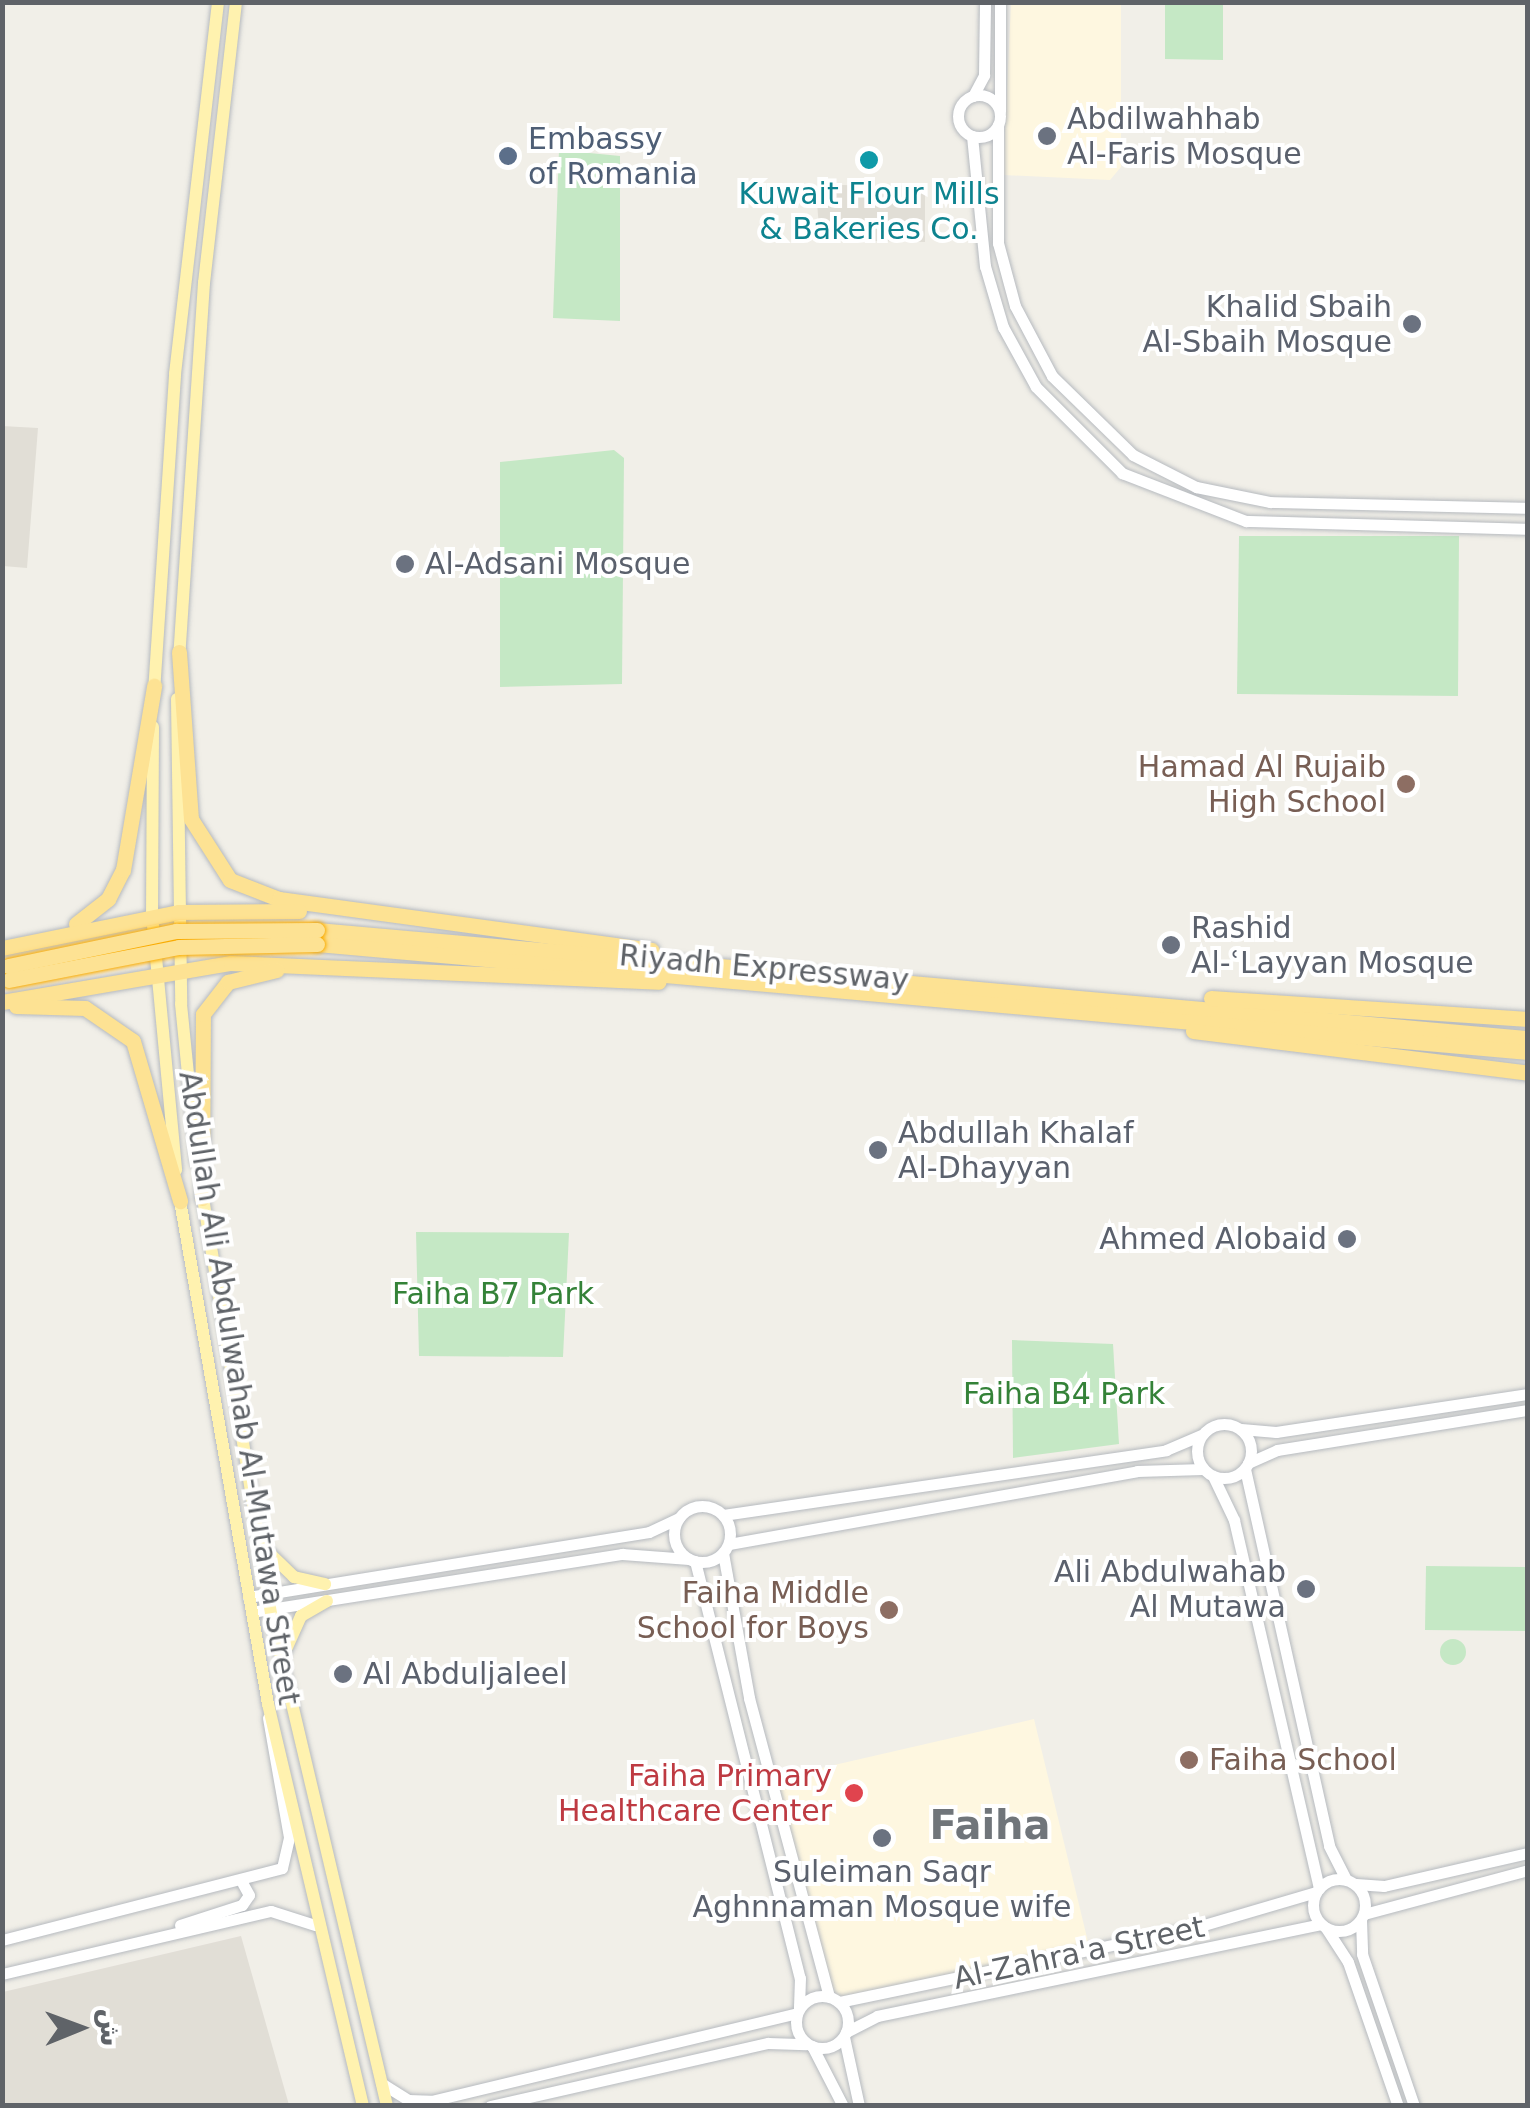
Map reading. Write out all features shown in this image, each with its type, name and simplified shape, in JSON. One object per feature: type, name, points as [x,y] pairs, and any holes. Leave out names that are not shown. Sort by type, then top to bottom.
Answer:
[{"type":"highway","points":[[179,652],[191,820],[206,856],[249,890],[741,967]]},
{"type":"highway","points":[[9,946],[83,922],[117,883],[154,686]]},
{"type":"highway","points":[[9,946],[98,925],[179,912],[229,908],[378,912]]},
{"type":"highway","points":[[229,908],[208,931],[213,952],[231,963]]},
{"type":"highway","points":[[98,925],[124,944],[121,968],[108,979]]},
{"type":"highway","name":"Riyadh Expressway","points":[[317,937],[1140,1019],[1472,1040],[1528,1038]]},
{"type":"highway","name":"Riyadh Expressway","points":[[5,974],[179,948],[317,937],[1152,999],[1472,1040],[1528,1052]]},
{"type":"highway","points":[[2,1005],[156,970],[231,963],[721,980]]},
{"type":"highway","points":[[202,1198],[203,1014],[228,982],[310,964]]},
{"type":"highway","points":[[1152,999],[1454,1011],[1528,1019]]},
{"type":"highway","points":[[2,1005],[84,1008],[121,1028],[150,1076],[180,1201]]},
{"type":"highway","points":[[1454,1011],[1528,1007]]},
{"type":"highway","points":[[1140,1019],[1528,1076]]},
{"type":"main road","name":"Abdullah Ali Abdulwahab Al-Mutawa Street","points":[[215,2],[154,686],[152,916],[180,1201],[248,1597],[315,1924],[362,2106]]},
{"type":"main road","name":"Abdullah Ali Abdulwahab Al-Mutawa Street","points":[[236,2],[204,283],[179,652],[180,967],[202,1198],[266,1594],[387,2106]]},
{"type":"main road","points":[[256,1528],[280,1569],[325,1584]]},
{"type":"main road","points":[[283,1673],[292,1628],[327,1601]]},
{"type":"street","points":[[985,2],[984,75],[958,116],[972,136],[985,266],[1012,348],[1100,456],[1166,497],[1280,525],[1528,528]]},
{"type":"street","points":[[1000,2],[998,243],[1028,336],[1111,438],[1174,478],[1196,487],[1270,502],[1528,508]]},
{"type":"street","points":[[973,96],[1000,111]]},
{"type":"street","points":[[972,136],[998,125]]},
{"type":"street","points":[[1012,348],[1028,336]]},
{"type":"street","points":[[1100,456],[1098,442],[1111,438]]},
{"type":"street","points":[[1166,497],[1177,492],[1174,478]]},
{"type":"street","points":[[1188,505],[1186,491],[1196,487]]},
{"type":"street","points":[[1429,526],[1431,505]]},
{"type":"street","points":[[1455,526],[1448,519],[1456,506]]},
{"type":"street","points":[[248,1597],[560,1546],[679,1518],[704,1506],[723,1515],[1166,1450],[1217,1424],[1242,1430],[1528,1394]]},
{"type":"street","points":[[1492,1399],[1495,1415]]},
{"type":"street","points":[[1471,1402],[1476,1418]]},
{"type":"street","points":[[251,1612],[651,1551],[692,1560],[726,1548],[1057,1484],[1168,1466],[1208,1472],[1246,1466],[1277,1450],[1528,1410]]},
{"type":"street","points":[[1242,1430],[1246,1500],[1312,1778],[1323,1849],[1317,1890],[1323,1926],[1348,1962],[1398,2106]]},
{"type":"street","points":[[1201,1435],[1208,1472],[1228,1503],[1299,1784],[1323,1849],[1351,1882],[1362,1917],[1362,1954],[1414,2106]]},
{"type":"street","points":[[1166,1450],[1168,1466]]},
{"type":"street","points":[[1073,1464],[1076,1481]]},
{"type":"street","points":[[1051,1468],[1057,1484]]},
{"type":"street","points":[[1228,1503],[1246,1500]]},
{"type":"street","points":[[723,1515],[726,1548],[721,1580],[814,1961],[834,1999],[845,2034],[844,2064],[859,2106]]},
{"type":"street","points":[[679,1518],[675,1541],[706,1582],[798,1967],[798,2010],[809,2045],[830,2071],[843,2106]]},
{"type":"street","points":[[560,1546],[565,1564]]},
{"type":"street","points":[[440,1565],[433,1575],[442,1584]]},
{"type":"street","points":[[706,1582],[721,1580]]},
{"type":"street","points":[[734,1702],[749,1698]]},
{"type":"street","points":[[2,1940],[273,1875],[290,1850],[268,1704]]},
{"type":"street","points":[[739,1724],[754,1720]]},
{"type":"street","points":[[1293,1761],[1307,1756]]},
{"type":"street","points":[[1299,1784],[1312,1778]]},
{"type":"street","points":[[1351,1882],[1468,1867],[1528,1853]]},
{"type":"street","points":[[1491,1862],[1496,1878]]},
{"type":"street","points":[[1468,1867],[1474,1883]]},
{"type":"street","points":[[1362,1917],[1528,1870]]},
{"type":"street","name":"Al-Zahra'a Street","points":[[798,2010],[834,1999],[872,2000],[1168,1934],[1351,1882]]},
{"type":"street","points":[[131,1944],[242,1905],[250,1894],[243,1884]]},
{"type":"street","points":[[2,1974],[271,1911],[315,1924]]},
{"type":"street","name":"Al-Zahra'a Street","points":[[809,2045],[845,2034],[877,2016],[1173,1950],[1362,1917]]},
{"type":"street","points":[[1197,1927],[1190,1937],[1200,1945]]},
{"type":"street","points":[[1168,1934],[1173,1950]]},
{"type":"street","points":[[1348,1962],[1352,1951],[1362,1954]]},
{"type":"street","points":[[798,1967],[808,1972],[814,1961]]},
{"type":"street","points":[[872,2000],[866,2010],[877,2016]]},
{"type":"street","points":[[381,2083],[408,2100],[439,2102],[647,2052],[798,2010]]},
{"type":"street","points":[[1369,2022],[1383,2016]]},
{"type":"street","points":[[1377,2045],[1391,2037]]},
{"type":"street","points":[[490,2106],[768,2043],[809,2045]]},
{"type":"street","points":[[647,2052],[652,2071]]},
{"type":"street","points":[[622,2058],[627,2076]]},
{"type":"street","points":[[830,2071],[844,2064]]},
{"type":"street","points":[[546,2075],[551,2094]]},
{"type":"shaded area","points":[[1011,3],[1121,3],[1121,167],[1110,180],[1003,175]]},
{"type":"shaded area","points":[[837,185],[925,186],[925,242],[820,240],[816,190]]},
{"type":"shaded area","points":[[2,426],[38,428],[27,568],[3,566]]},
{"type":"shaded area","points":[[1034,1719],[1090,1950],[839,2002],[829,1996],[769,1780]]},
{"type":"shaded area","points":[[241,1936],[289,2105],[3,2105],[3,1992]]},
{"type":"green space","points":[[1165,3],[1223,3],[1223,60],[1165,59]]},
{"type":"green space","points":[[559,150],[620,156],[620,321],[553,318]]},
{"type":"green space","points":[[614,450],[624,458],[622,684],[500,687],[500,462]]},
{"type":"green space","points":[[1239,536],[1459,536],[1458,696],[1237,694]]},
{"type":"green space","name":"Faiha B7 Park","points":[[416,1232],[569,1233],[563,1357],[419,1356]]},
{"type":"green space","name":"Faiha B4 Park","points":[[1012,1340],[1113,1344],[1119,1444],[1013,1458]]},
{"type":"green space","points":[[1426,1566],[1527,1567],[1527,1631],[1425,1630]]},
{"type":"green space","points":[[1453,1639],[1462,1643],[1466,1652],[1462,1661],[1453,1665],[1444,1661],[1440,1652],[1444,1643]]},
{"type":"place","name":"Abdilwahhab Al-Faris Mosque","points":[[1047,136]]},
{"type":"place","name":"Embassy of Romania","points":[[508,156]]},
{"type":"place","name":"Kuwait Flour Mills & Bakeries Co.","points":[[869,160]]},
{"type":"place","name":"Khalid Sbaih Al-Sbaih Mosque","points":[[1412,324]]},
{"type":"place","name":"Al-Adsani Mosque","points":[[405,564]]},
{"type":"place","name":"Hamad Al Rujaib High School","points":[[1406,784]]},
{"type":"place","name":"Rashid Al-ʿLayyan Mosque","points":[[1171,945]]},
{"type":"place","name":"Abdullah Khalaf Al-Dhayyan","points":[[878,1150]]},
{"type":"place","name":"Ahmed Alobaid","points":[[1347,1239]]},
{"type":"place","name":"Ali Abdulwahab Al Mutawa","points":[[1306,1589]]},
{"type":"place","name":"Faiha Middle School for Boys","points":[[889,1610]]},
{"type":"place","name":"Al Abduljaleel","points":[[343,1674]]},
{"type":"place","name":"Faiha School","points":[[1189,1760]]},
{"type":"place","name":"Faiha Primary Healthcare Center","points":[[854,1793]]},
{"type":"place","name":"Suleiman Saqr Aghnnaman Mosque wife","points":[[882,1838]]},
{"type":"district","name":"Faiha","points":[[990,1825]]}]
